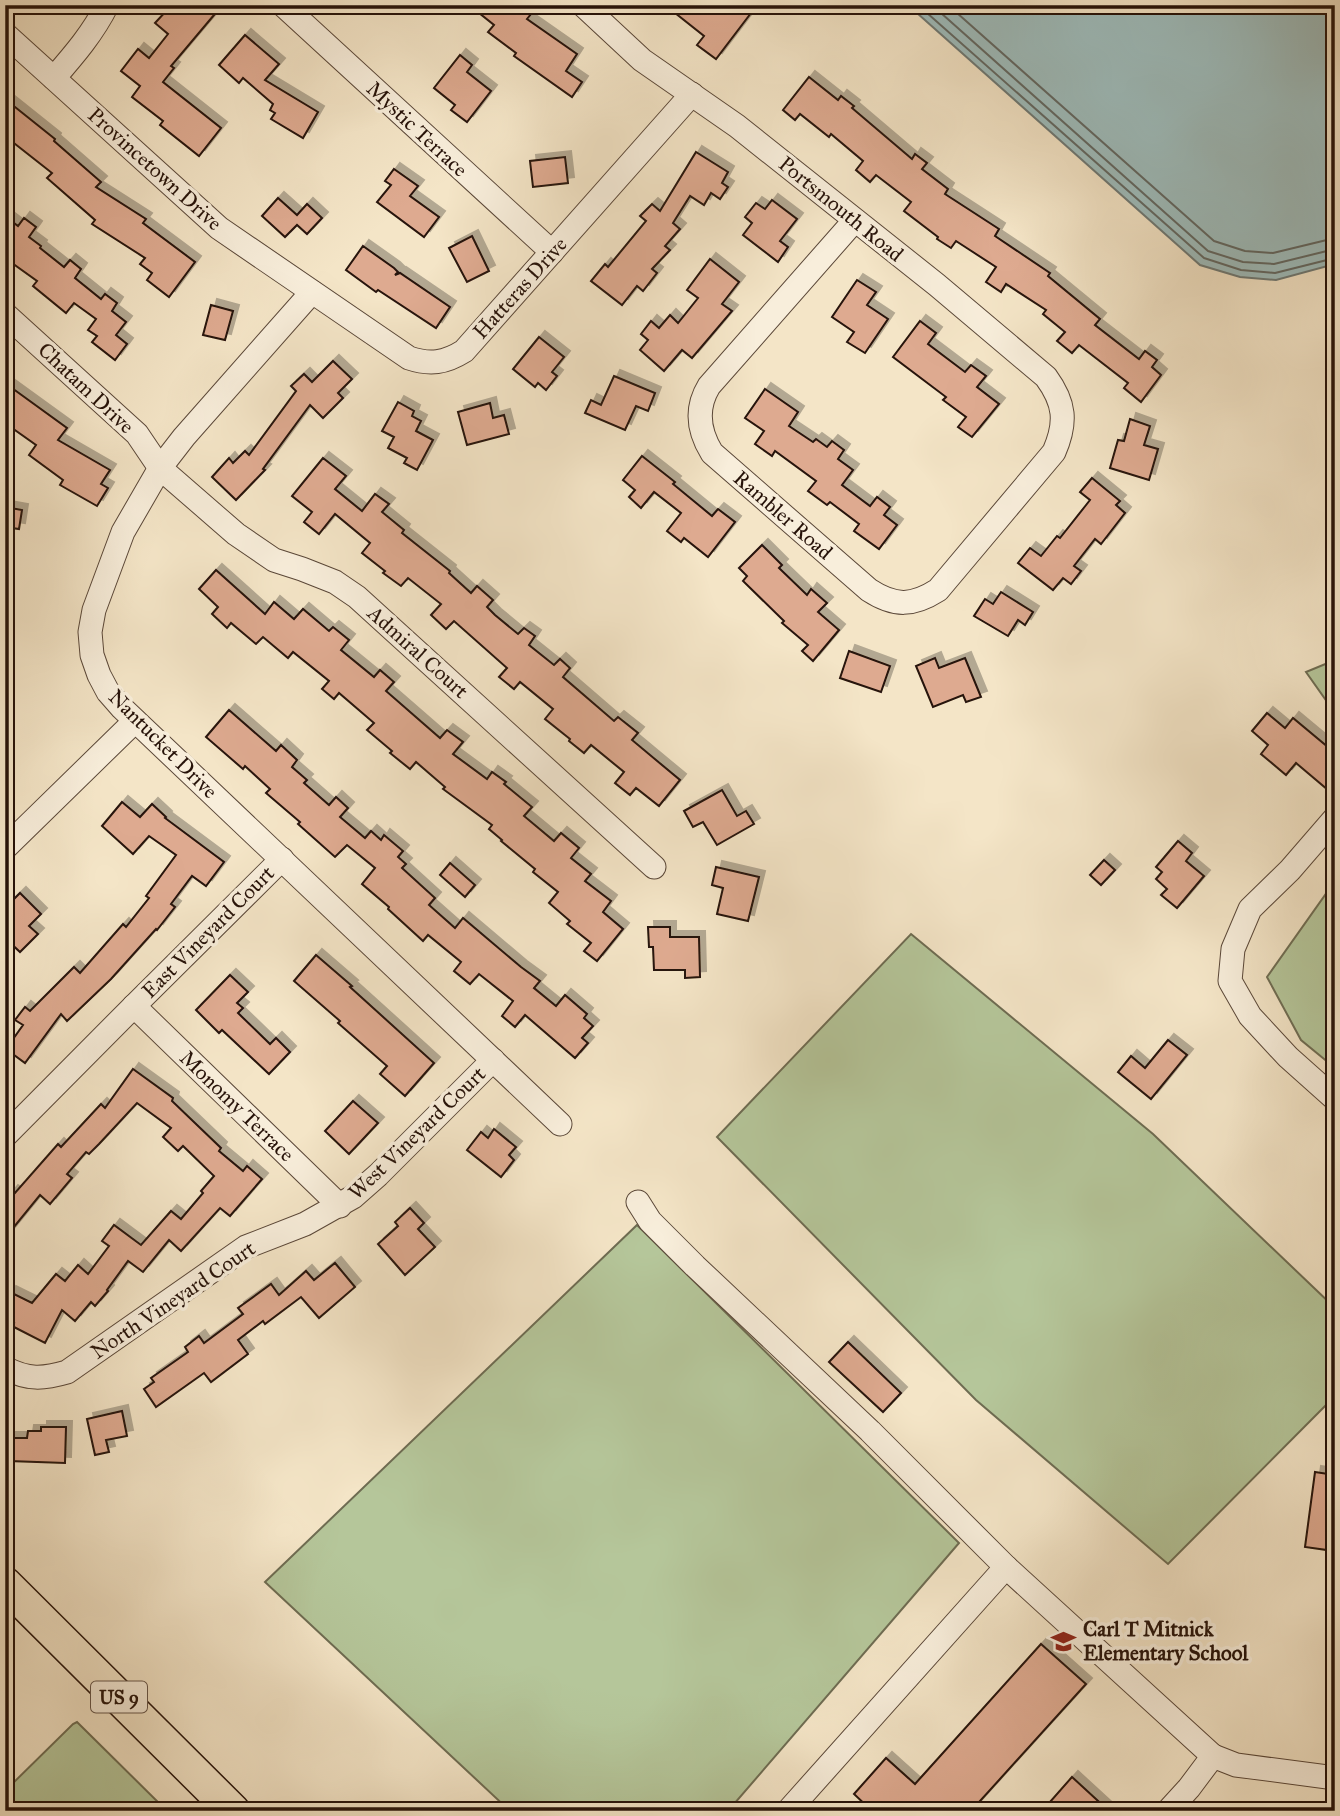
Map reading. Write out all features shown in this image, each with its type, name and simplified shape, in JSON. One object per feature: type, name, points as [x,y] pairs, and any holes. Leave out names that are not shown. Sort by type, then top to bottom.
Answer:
[{"type":"highway","name":"US 9","points":[[5,1584],[233,1811]]},
{"type":"street","points":[[54,78],[79,50],[107,5]]},
{"type":"street","name":"Mystic Terrace","points":[[283,5],[552,252]]},
{"type":"street","name":"Portsmouth Road","points":[[583,5],[642,60],[737,126],[937,285],[1046,377],[1062,408],[1061,436]]},
{"type":"street","name":"Provincetown Drive","points":[[5,34],[219,228],[312,292]]},
{"type":"street","name":"Hatteras Drive","points":[[312,292],[409,358],[422,363],[452,359],[464,351],[692,94]]},
{"type":"street","name":"Rambler Road","points":[[855,220],[706,392],[700,407],[699,424],[712,453],[869,590],[895,603],[911,603],[939,590],[1054,452],[1061,436]]},
{"type":"street","name":"Nantucket Drive","points":[[312,292],[160,468],[123,532],[94,610],[90,632],[92,655],[108,691],[135,721],[560,1124]]},
{"type":"street","name":"Chatam Drive","points":[[5,314],[137,434],[160,468]]},
{"type":"street","name":"Admiral Court","points":[[160,468],[236,534],[274,560],[335,582],[357,597],[654,867]]},
{"type":"street","points":[[5,848],[135,721]]},
{"type":"street","points":[[1335,818],[1290,870],[1250,909],[1233,949],[1230,982],[1250,1016],[1288,1057],[1335,1100]]},
{"type":"street","name":"East Vineyard Court","points":[[134,1006],[282,859]]},
{"type":"street","points":[[5,1136],[134,1006]]},
{"type":"street","name":"Monomy Terrace","points":[[134,1006],[340,1206]]},
{"type":"street","name":"West Vineyard Court","points":[[340,1206],[378,1175],[493,1060]]},
{"type":"street","points":[[638,1202],[650,1222],[870,1431],[1006,1567],[1213,1756],[1236,1765],[1335,1778]]},
{"type":"street","name":"North Vineyard Court","points":[[5,1368],[33,1378],[67,1372],[246,1247],[305,1224],[340,1206]]},
{"type":"street","points":[[788,1811],[1006,1567]]},
{"type":"street","points":[[1168,1811],[1213,1756]]},
{"type":"green space","points":[[1335,660],[1335,713],[1306,672]]},
{"type":"green space","points":[[1335,881],[1335,1068],[1301,1040],[1267,977]]},
{"type":"green space","points":[[911,934],[1153,1134],[1335,1308],[1335,1396],[1168,1564],[976,1400],[717,1137]]},
{"type":"green space","points":[[637,1225],[959,1543],[728,1811],[510,1811],[265,1582]]},
{"type":"green space","points":[[77,1722],[167,1811],[5,1811],[5,1791]]},
{"type":"water","points":[[908,5],[1335,5],[1335,264],[1276,280],[1240,277],[1200,265]]},
{"type":"building","points":[[176,5],[203,5],[214,15],[171,66],[174,68],[163,82],[221,128],[199,156],[160,125],[163,121],[132,97],[140,86],[121,71],[138,49],[149,58],[168,34],[155,23],[168,9],[171,11]]},
{"type":"building","points":[[469,5],[518,5],[531,14],[527,19],[577,54],[566,71],[582,82],[572,97],[514,56],[516,53],[488,32],[494,25]]},
{"type":"building","points":[[665,5],[741,5],[751,13],[716,59],[697,45],[704,36]]},
{"type":"building","points":[[245,35],[279,64],[265,80],[318,112],[303,138],[271,119],[275,113],[270,110],[273,104],[243,78],[239,83],[219,65]]},
{"type":"building","points":[[460,55],[472,65],[467,72],[491,91],[467,122],[451,110],[455,105],[434,88]]},
{"type":"building","points":[[809,77],[838,100],[841,96],[854,106],[852,108],[912,159],[915,154],[927,163],[922,169],[948,189],[945,194],[999,229],[995,236],[1050,273],[1048,276],[1100,319],[1095,325],[1139,359],[1145,351],[1157,360],[1152,367],[1161,375],[1141,402],[1124,388],[1128,383],[1079,345],[1072,353],[1057,341],[1065,332],[1043,314],[1046,310],[1006,284],[1001,292],[986,282],[996,267],[956,241],[951,248],[937,239],[938,237],[904,211],[911,202],[876,175],[870,182],[856,170],[863,161],[831,134],[829,137],[800,114],[795,120],[783,110]]},
{"type":"building","points":[[5,99],[55,139],[54,141],[101,182],[96,187],[146,219],[143,223],[195,262],[169,297],[147,280],[152,273],[140,264],[145,258],[92,224],[95,220],[47,178],[52,173],[5,136]]},
{"type":"building","points":[[696,152],[728,172],[722,183],[728,187],[720,199],[711,193],[704,205],[690,196],[673,223],[680,229],[665,246],[670,250],[652,269],[657,273],[643,291],[637,286],[622,305],[591,281],[605,264],[608,267],[646,221],[640,216],[652,204],[660,211]]},
{"type":"building","points":[[565,157],[568,183],[533,187],[530,161]]},
{"type":"building","points":[[394,169],[418,186],[410,196],[439,217],[424,237],[377,202],[391,185],[385,181]]},
{"type":"building","points":[[278,198],[297,215],[307,204],[322,218],[307,234],[297,225],[285,237],[262,216]]},
{"type":"building","points":[[772,200],[797,219],[780,241],[788,247],[778,262],[743,235],[752,223],[745,217],[756,203],[765,209]]},
{"type":"building","points":[[5,216],[18,226],[24,218],[36,227],[29,237],[41,246],[40,248],[64,267],[70,260],[81,269],[75,278],[101,299],[105,294],[117,303],[112,311],[126,322],[116,335],[127,344],[115,360],[92,342],[97,336],[88,330],[96,319],[74,303],[66,313],[33,286],[37,281],[5,258]]},
{"type":"building","points":[[472,236],[489,271],[467,282],[449,248]]},
{"type":"building","points":[[363,246],[394,268],[398,272],[395,275],[400,273],[450,307],[436,328],[378,290],[376,292],[346,270]]},
{"type":"building","points":[[710,259],[739,282],[722,304],[732,311],[692,358],[682,350],[664,371],[640,350],[648,340],[641,334],[651,321],[659,328],[670,315],[678,323],[698,298],[687,290]]},
{"type":"building","points":[[857,280],[876,292],[867,305],[888,319],[865,353],[847,342],[854,332],[832,317]]},
{"type":"building","points":[[211,305],[233,311],[225,340],[203,335]]},
{"type":"building","points":[[920,321],[936,333],[928,344],[965,372],[971,365],[986,376],[977,387],[999,404],[972,437],[958,427],[966,417],[943,400],[946,397],[893,357]]},
{"type":"building","points":[[539,337],[564,357],[552,372],[557,376],[546,390],[538,383],[535,387],[513,369]]},
{"type":"building","points":[[333,361],[352,379],[338,393],[343,398],[323,418],[310,405],[263,469],[265,470],[236,500],[212,477],[229,458],[233,463],[245,451],[249,455],[296,391],[291,386],[304,374],[312,382]]},
{"type":"building","points":[[614,376],[655,393],[648,411],[636,406],[625,430],[585,413],[591,400],[601,405]]},
{"type":"building","points":[[5,383],[67,428],[58,440],[110,470],[101,484],[108,488],[97,506],[60,485],[63,480],[29,455],[36,445],[5,423]]},
{"type":"building","points":[[765,389],[798,412],[789,426],[813,442],[816,439],[827,447],[832,441],[844,450],[838,459],[853,470],[842,485],[870,506],[877,497],[890,507],[884,515],[897,525],[879,549],[854,531],[859,524],[830,502],[827,505],[808,491],[816,481],[775,451],[772,456],[755,444],[764,431],[745,418]]},
{"type":"building","points":[[398,402],[414,411],[412,416],[421,421],[416,431],[433,440],[417,470],[404,463],[407,458],[388,448],[394,437],[382,431]]},
{"type":"building","points":[[490,403],[493,418],[504,415],[509,434],[467,445],[458,412]]},
{"type":"building","points":[[1130,419],[1150,426],[1144,445],[1158,449],[1149,480],[1110,468],[1118,440],[1124,441]]},
{"type":"building","points":[[642,456],[712,516],[718,509],[735,522],[708,557],[684,538],[681,542],[667,531],[681,513],[654,492],[641,508],[629,497],[635,490],[623,480]]},
{"type":"building","points":[[323,458],[346,476],[335,489],[362,511],[375,494],[389,504],[382,512],[404,530],[402,533],[450,571],[449,573],[471,593],[477,586],[493,600],[487,607],[495,615],[518,634],[524,628],[535,636],[529,645],[554,665],[560,659],[570,668],[563,677],[614,721],[618,717],[638,733],[632,740],[680,780],[659,806],[636,788],[630,795],[615,783],[624,772],[591,745],[584,753],[569,741],[570,739],[545,719],[553,709],[520,682],[514,689],[499,677],[507,668],[454,621],[446,629],[431,615],[441,604],[408,578],[401,586],[383,573],[385,571],[362,553],[370,543],[335,514],[319,534],[304,522],[312,512],[292,496]]},
{"type":"building","points":[[1092,478],[1120,501],[1116,505],[1125,513],[1101,544],[1095,539],[1074,566],[1081,571],[1071,584],[1063,578],[1053,590],[1018,563],[1030,548],[1041,556],[1057,536],[1060,538],[1090,500],[1080,492]]},
{"type":"building","points":[[5,507],[22,510],[19,529],[5,527]]},
{"type":"building","points":[[762,545],[782,565],[779,568],[807,595],[811,589],[827,603],[818,612],[839,630],[813,661],[802,651],[808,645],[782,623],[784,621],[743,581],[747,576],[739,568]]},
{"type":"building","points":[[216,570],[265,614],[274,602],[294,619],[303,609],[329,631],[333,627],[349,640],[341,650],[374,677],[380,670],[394,682],[386,691],[440,738],[447,730],[463,742],[453,754],[487,779],[492,772],[506,782],[504,784],[532,807],[524,816],[554,841],[561,833],[579,848],[571,858],[591,874],[585,881],[611,901],[603,912],[623,929],[597,961],[584,951],[591,943],[567,924],[570,921],[549,903],[558,892],[489,829],[492,825],[443,789],[445,787],[416,762],[410,769],[390,753],[392,751],[367,730],[374,723],[339,693],[334,699],[322,689],[329,681],[293,652],[288,658],[263,637],[256,644],[231,623],[227,628],[212,614],[218,607],[199,589]]},
{"type":"building","points":[[1001,592],[1033,612],[1025,625],[1018,620],[1008,636],[974,616],[985,599],[993,604]]},
{"type":"building","points":[[849,651],[890,666],[881,692],[840,678]]},
{"type":"building","points":[[935,658],[939,668],[965,658],[981,697],[966,702],[963,695],[933,707],[916,666]]},
{"type":"building","points":[[229,710],[276,751],[281,745],[297,760],[292,767],[307,780],[304,783],[329,805],[336,797],[348,808],[340,817],[365,838],[371,831],[381,840],[384,835],[403,851],[398,857],[406,864],[402,868],[435,898],[429,905],[455,928],[463,918],[540,981],[534,988],[556,1006],[565,995],[587,1014],[584,1018],[593,1026],[582,1038],[588,1043],[575,1058],[525,1015],[515,1027],[502,1016],[513,1001],[479,974],[470,984],[454,971],[461,962],[428,935],[423,941],[362,884],[375,868],[347,845],[335,857],[266,793],[270,789],[206,737]]},
{"type":"building","points":[[1267,713],[1285,728],[1293,718],[1335,753],[1335,781],[1328,790],[1296,763],[1286,775],[1261,754],[1268,745],[1252,731]]},
{"type":"building","points":[[722,790],[737,816],[746,811],[754,824],[717,845],[703,822],[693,827],[684,811]]},
{"type":"building","points":[[122,802],[140,817],[152,804],[165,818],[224,862],[206,886],[192,876],[171,904],[175,907],[157,930],[67,1021],[61,1014],[25,1063],[6,1049],[23,1025],[15,1020],[25,1007],[30,1011],[74,967],[80,973],[123,924],[126,927],[149,898],[146,896],[176,855],[149,836],[133,854],[102,826]]},
{"type":"building","points":[[1178,841],[1192,853],[1186,861],[1204,876],[1177,908],[1161,895],[1167,889],[1156,879],[1162,872],[1156,867]]},
{"type":"building","points":[[1104,860],[1115,870],[1101,885],[1090,875]]},
{"type":"building","points":[[450,863],[475,885],[465,897],[440,875]]},
{"type":"building","points":[[716,867],[759,877],[748,921],[717,914],[723,888],[712,885]]},
{"type":"building","points":[[20,893],[41,914],[29,926],[38,934],[20,952],[5,938],[5,908]]},
{"type":"building","points":[[648,927],[670,927],[670,937],[699,937],[700,977],[685,978],[685,970],[654,970],[653,947],[649,947]]},
{"type":"building","points":[[316,955],[434,1063],[405,1096],[380,1074],[387,1066],[294,981]]},
{"type":"building","points":[[230,975],[248,992],[237,1003],[243,1008],[238,1013],[270,1044],[276,1038],[290,1052],[269,1074],[222,1030],[219,1033],[196,1010]]},
{"type":"building","points":[[1168,1040],[1187,1055],[1151,1099],[1118,1072],[1131,1056],[1145,1068]]},
{"type":"building","points":[[133,1069],[173,1098],[172,1101],[221,1148],[219,1151],[243,1171],[247,1166],[262,1179],[230,1216],[220,1208],[181,1251],[169,1240],[143,1272],[128,1261],[95,1306],[91,1302],[75,1321],[62,1310],[45,1343],[12,1326],[14,1323],[5,1318],[5,1300],[10,1292],[32,1303],[56,1274],[65,1281],[78,1265],[88,1274],[109,1246],[102,1241],[114,1225],[141,1245],[171,1211],[181,1219],[214,1176],[183,1146],[178,1151],[163,1137],[171,1128],[137,1103],[67,1174],[72,1178],[50,1204],[40,1195],[5,1238],[5,1200],[12,1191],[15,1193],[58,1144],[61,1147],[101,1104],[105,1108]]},
{"type":"building","points":[[353,1101],[378,1123],[349,1154],[325,1131]]},
{"type":"building","points":[[494,1129],[516,1147],[509,1155],[514,1160],[501,1177],[467,1150],[481,1132],[488,1138]]},
{"type":"building","points":[[410,1208],[424,1223],[418,1229],[435,1247],[405,1275],[378,1244],[398,1226],[395,1222]]},
{"type":"building","points":[[335,1263],[355,1287],[319,1318],[301,1297],[238,1340],[248,1354],[211,1382],[204,1373],[156,1407],[144,1389],[154,1382],[151,1378],[188,1352],[185,1347],[199,1336],[204,1343],[243,1314],[238,1308],[271,1284],[279,1295],[306,1271],[314,1280]]},
{"type":"building","points":[[848,1342],[901,1393],[883,1412],[829,1362]]},
{"type":"building","points":[[122,1411],[127,1436],[106,1440],[109,1452],[95,1455],[87,1419]]},
{"type":"building","points":[[41,1427],[66,1427],[65,1463],[9,1461],[10,1438],[27,1438],[28,1431],[41,1431]]},
{"type":"building","points":[[1315,1472],[1335,1475],[1335,1523],[1331,1522],[1327,1550],[1305,1547]]},
{"type":"building","points":[[1041,1644],[1086,1684],[971,1811],[872,1811],[854,1794],[886,1758],[915,1784]]},
{"type":"building","points":[[1072,1777],[1109,1811],[1042,1811]]},
{"type":"place","name":"Carl T Mitnick Elementary School","points":[[1063,1641]]}]
